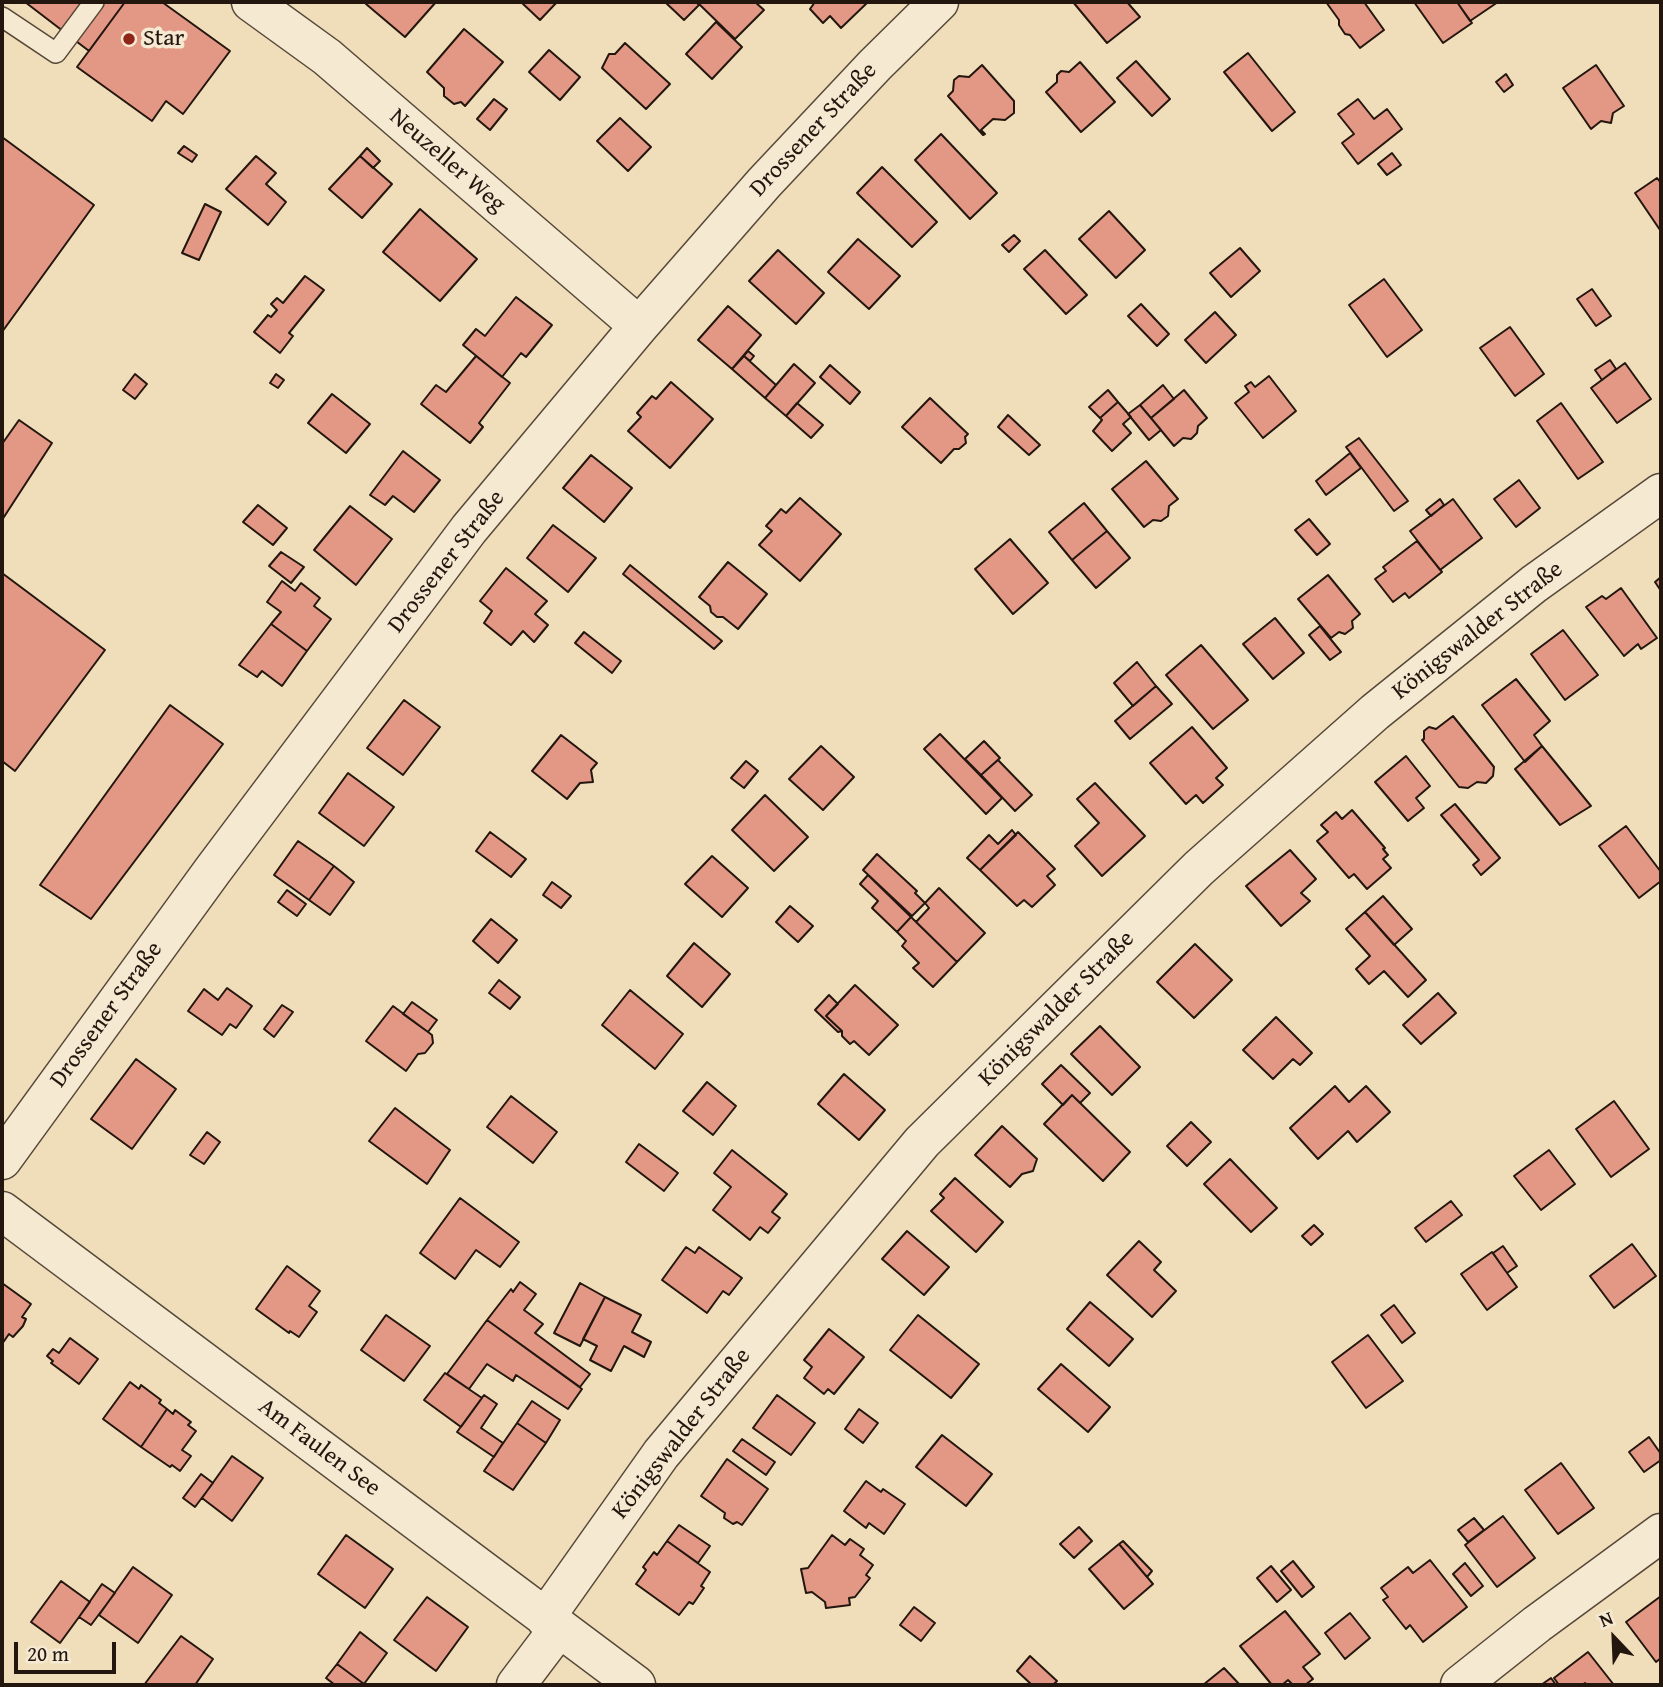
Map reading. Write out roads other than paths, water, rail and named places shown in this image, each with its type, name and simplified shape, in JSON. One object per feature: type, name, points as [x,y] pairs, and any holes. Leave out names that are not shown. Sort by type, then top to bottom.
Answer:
[{"type":"street","name":"Neuzeller Weg","points":[[251,2],[327,57],[639,326]]},
{"type":"street","name":"Drossener Straße","points":[[2,1160],[197,892],[469,529],[639,326],[764,183],[875,65],[940,2]]},
{"type":"street","name":"Königswalder Straße","points":[[516,1685],[552,1623],[661,1454],[922,1142],[1199,868],[1375,712],[1534,584],[1661,492]]},
{"type":"street","name":"Am Faulen See","points":[[2,1211],[636,1685]]},
{"type":"street","points":[[1460,1685],[1537,1624],[1661,1533]]},
{"type":"lane","points":[[2,17],[57,53],[94,2]]},
{"type":"place","name":"Star","points":[[129,39]]}]
